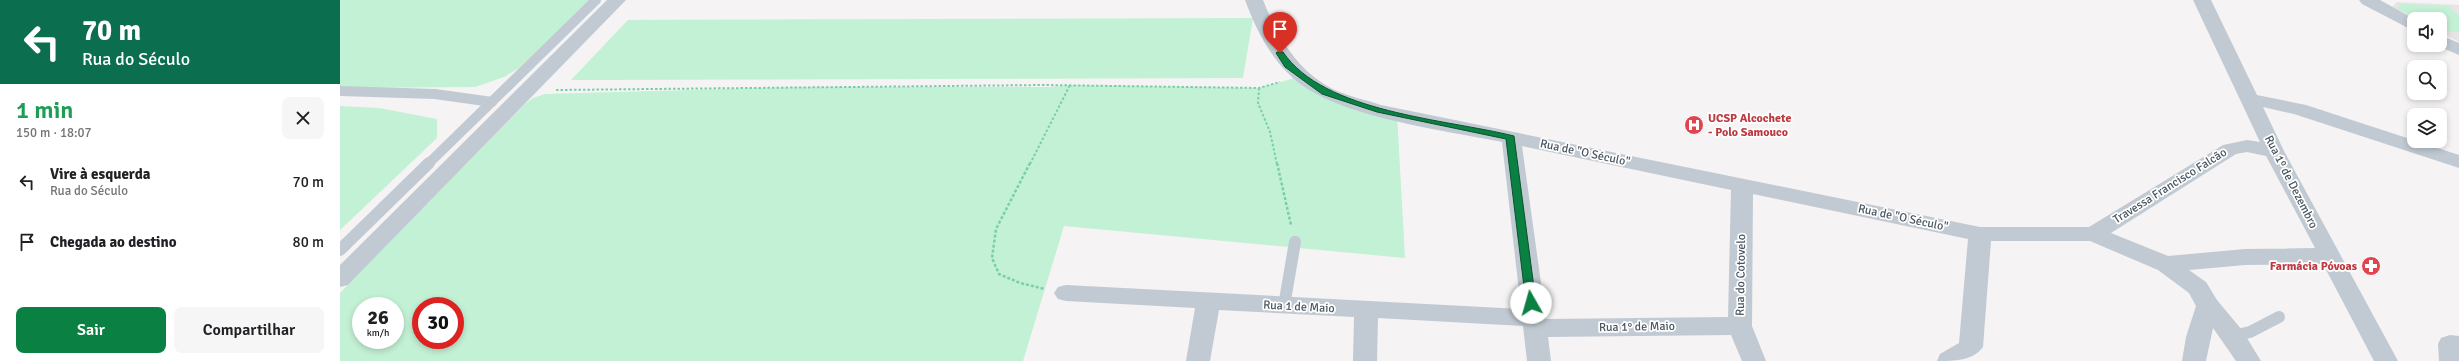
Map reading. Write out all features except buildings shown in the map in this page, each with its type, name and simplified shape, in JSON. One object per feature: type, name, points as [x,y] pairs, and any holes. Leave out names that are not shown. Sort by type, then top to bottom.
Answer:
[{"type":"street","points":[[340,279],[617,0]]},
{"type":"street","name":"Rua de \"O Século\"","points":[[1254,0],[1264,28],[1288,66],[1325,92],[1377,110],[1980,234],[2092,234],[2166,264],[2198,288],[2208,306],[2233,336],[2249,361]]},
{"type":"street","name":"Rua 1º de Dezembro","points":[[2202,0],[2274,150],[2386,361]]},
{"type":"street","points":[[2368,0],[2407,22]]},
{"type":"street","points":[[2447,44],[2459,50]]},
{"type":"street","points":[[2250,99],[2299,109],[2459,162]]},
{"type":"street","points":[[1510,138],[1539,361]]},
{"type":"street","name":"Travessa Francisco Falcão","points":[[2092,234],[2230,149],[2247,146],[2274,150]]},
{"type":"street","name":"Rua do Cotovelo","points":[[1742,186],[1740,326],[1754,361]]},
{"type":"street","points":[[1949,361],[1971,347],[1980,234]]},
{"type":"street","points":[[2166,264],[2245,257],[2330,256]]},
{"type":"street","name":"Rua 1 de Maio","points":[[1066,293],[1366,310],[1533,323]]},
{"type":"street","points":[[1198,361],[1208,302]]},
{"type":"street","points":[[2194,361],[2198,337],[2208,306]]},
{"type":"street","points":[[1366,310],[1366,361]]},
{"type":"street","name":"Rua 1° de Maio","points":[[1533,323],[1740,326]]},
{"type":"street","points":[[2451,361],[2450,344],[2459,345]]},
{"type":"lane","points":[[340,250],[596,0]]},
{"type":"lane","points":[[340,91],[396,91],[462,96],[492,102]]},
{"type":"lane","points":[[1284,306],[1295,242]]},
{"type":"lane","points":[[2233,336],[2250,332],[2279,317]]},
{"type":"path","points":[[528,90],[1070,85],[1259,88],[1302,76]]},
{"type":"path","points":[[1066,293],[1020,283],[999,274],[992,258],[996,229],[1070,85]]},
{"type":"path","points":[[1259,88],[1258,103],[1270,132],[1295,242]]},
{"type":"shaded area","points":[[2397,2],[2459,5],[2459,42],[2447,36],[2447,12],[2407,12],[2407,15],[2392,7]]},
{"type":"green space","points":[[340,0],[589,0],[519,68],[504,77],[475,87],[340,88]]},
{"type":"green space","points":[[2400,4],[2448,6],[2459,16],[2459,32],[2447,31],[2447,12],[2407,12],[2407,14],[2398,9]]},
{"type":"green space","points":[[1253,18],[1243,78],[571,80],[628,20]]},
{"type":"green space","points":[[1302,76],[1325,92],[1397,114],[1405,258],[1064,226],[1023,361],[340,361],[340,293],[525,104],[533,98],[545,94],[798,87],[1050,87],[1070,85],[1259,88]]},
{"type":"green space","points":[[340,106],[379,108],[437,119],[437,138],[340,230]]},
{"type":"place","name":"UCSP Alcochete - Polo Samouco","points":[[1694,125]]},
{"type":"place","name":"Farmácia Póvoas","points":[[2371,266]]},
{"type":"route","points":[[1280,53],[1288,66],[1325,92],[1377,110],[1510,138],[1531,303]]}]
